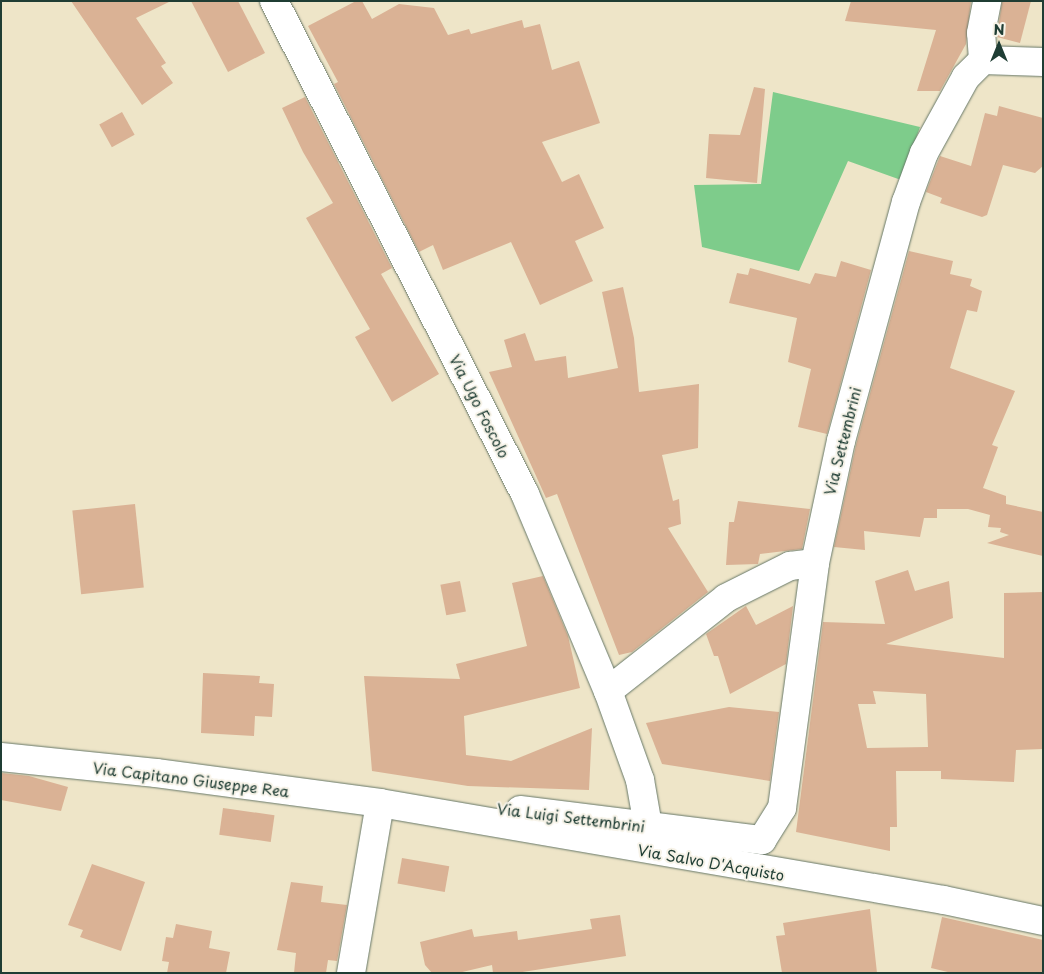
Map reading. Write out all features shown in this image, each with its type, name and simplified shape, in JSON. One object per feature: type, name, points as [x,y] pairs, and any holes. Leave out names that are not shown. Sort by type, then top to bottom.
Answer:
[{"type":"street","name":"Via Ugo Foscolo","points":[[274,1],[525,494],[608,691],[640,780],[648,826]]},
{"type":"street","points":[[987,1],[981,33],[983,60],[1043,62]]},
{"type":"street","name":"Via Settembrini","points":[[762,840],[782,808],[815,563],[840,441],[906,202],[924,153],[966,77],[983,60]]},
{"type":"street","points":[[608,691],[726,598],[790,566],[815,563]]},
{"type":"street","name":"Via Capitano Giuseppe Rea","points":[[1,757],[156,773],[380,803]]},
{"type":"street","name":"Via Luigi Settembrini","points":[[380,803],[414,797],[762,840]]},
{"type":"street","points":[[351,973],[380,803]]},
{"type":"street","name":"Via Salvo D'Acquisto","points":[[380,803],[944,900],[1043,921]]},
{"type":"street","points":[[762,840],[764,851],[794,864],[1043,904]]},
{"type":"green space","points":[[773,92],[920,127],[901,180],[848,161],[799,271],[702,247],[694,185],[761,184]]},
{"type":"building","points":[[71,1],[171,1],[136,18],[166,63],[161,66],[173,83],[142,105]]},
{"type":"building","points":[[191,1],[238,1],[265,53],[228,72]]},
{"type":"building","points":[[356,1],[362,1],[372,19],[399,4],[434,8],[448,35],[469,29],[471,34],[522,20],[524,28],[540,24],[552,70],[579,61],[600,123],[542,142],[562,182],[579,174],[604,228],[575,241],[593,281],[540,305],[511,242],[443,270],[433,245],[419,252],[334,84],[338,82],[308,26]]},
{"type":"building","points":[[851,1],[971,1],[966,44],[940,91],[917,91],[936,30],[845,21]]},
{"type":"building","points":[[1002,1],[1031,1],[1020,43],[997,37]]},
{"type":"building","points":[[754,87],[765,89],[757,183],[706,178],[709,134],[740,135]]},
{"type":"building","points":[[305,97],[392,268],[381,274],[439,374],[392,402],[355,337],[370,329],[306,218],[333,203],[303,152],[282,108]]},
{"type":"building","points":[[999,106],[1043,118],[1043,166],[1035,173],[1003,165],[987,215],[982,217],[940,203],[942,198],[926,192],[940,156],[971,166],[985,113],[997,116]]},
{"type":"building","points":[[122,112],[135,135],[112,147],[99,125]]},
{"type":"building","points":[[909,251],[953,261],[950,274],[972,279],[970,286],[982,291],[977,312],[967,310],[950,368],[1015,391],[992,445],[998,447],[983,488],[1006,496],[1006,504],[1043,512],[1043,556],[987,543],[1009,535],[1000,532],[1001,528],[988,527],[990,515],[968,509],[937,509],[937,518],[924,518],[920,537],[864,531],[865,550],[834,547],[856,445]]},
{"type":"building","points":[[841,261],[871,270],[827,434],[798,427],[811,369],[788,362],[797,318],[729,303],[737,273],[748,275],[750,268],[810,284],[815,273],[836,277]]},
{"type":"building","points":[[623,287],[634,338],[639,392],[699,384],[698,448],[662,455],[673,501],[679,499],[681,524],[668,528],[708,592],[632,652],[619,655],[557,494],[546,498],[489,372],[512,367],[504,340],[525,333],[535,361],[566,356],[568,378],[618,368],[602,292]]},
{"type":"building","points":[[738,501],[810,509],[802,549],[760,554],[758,564],[726,565],[729,522],[734,522]]},
{"type":"building","points":[[135,504],[144,588],[81,594],[72,511]]},
{"type":"building","points":[[908,570],[915,591],[949,581],[953,618],[886,644],[1004,658],[1004,593],[1043,592],[1043,749],[1016,750],[1014,782],[941,779],[941,771],[896,771],[897,827],[890,827],[890,851],[796,832],[823,622],[885,624],[875,581]],"holes":[[[873,691],[926,694],[928,747],[867,748],[858,704],[876,704]]]},
{"type":"building","points":[[543,576],[568,636],[580,688],[464,716],[466,755],[511,761],[592,728],[589,790],[468,786],[372,771],[364,676],[460,679],[456,664],[527,646],[512,583]]},
{"type":"building","points":[[460,581],[466,611],[446,615],[440,585]]},
{"type":"building","points":[[746,606],[756,625],[793,606],[786,664],[730,694],[718,656],[714,656],[706,634]]},
{"type":"building","points":[[203,673],[260,676],[259,683],[274,684],[272,717],[255,716],[254,736],[201,733]]},
{"type":"building","points":[[729,707],[779,712],[770,781],[662,764],[646,723]]},
{"type":"building","points":[[1,773],[29,776],[68,787],[61,811],[1,800]]},
{"type":"building","points":[[223,808],[274,815],[271,842],[219,835]]},
{"type":"building","points":[[402,858],[449,866],[445,892],[397,884]]},
{"type":"building","points":[[92,864],[145,882],[121,951],[80,937],[83,930],[68,925]]},
{"type":"building","points":[[291,882],[323,886],[321,902],[347,905],[337,961],[328,960],[326,973],[294,973],[296,953],[277,950]]},
{"type":"building","points":[[870,909],[877,973],[782,973],[776,936],[785,935],[783,923]]},
{"type":"building","points":[[620,915],[626,956],[516,973],[493,973],[492,965],[458,973],[432,973],[425,965],[420,942],[472,929],[474,937],[517,931],[518,940],[592,929],[590,919]]},
{"type":"building","points":[[942,917],[1043,940],[1043,973],[952,973],[931,968]]},
{"type":"building","points":[[176,924],[212,931],[209,948],[230,952],[226,973],[167,973],[169,962],[162,961],[166,937],[173,938]]}]
